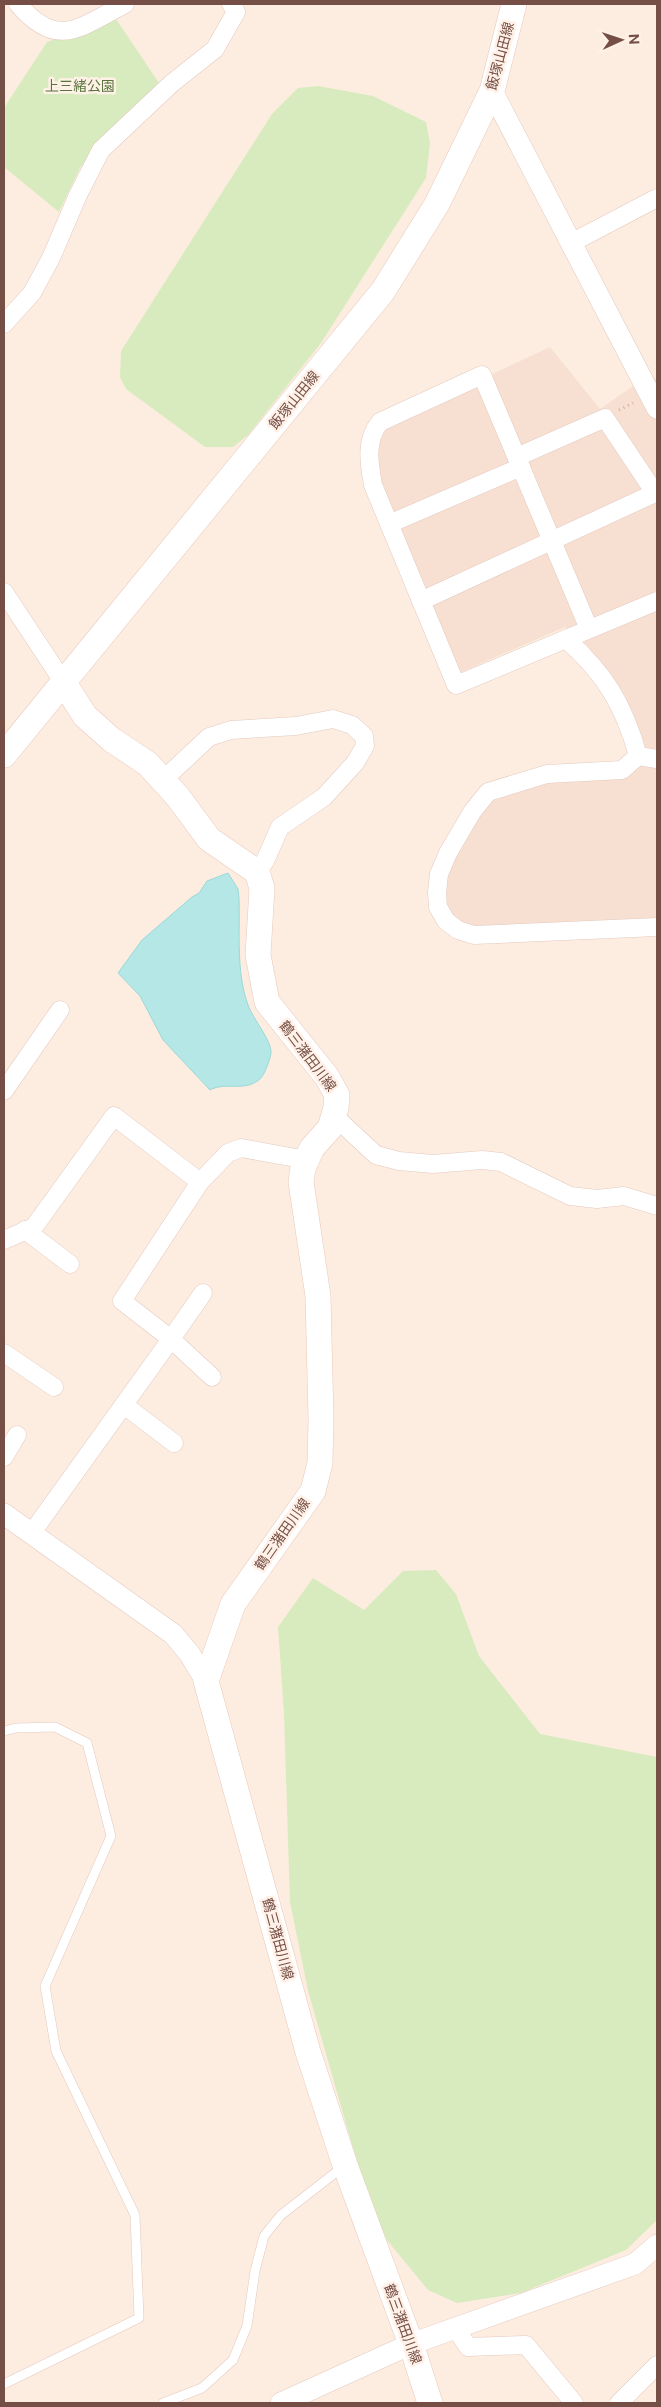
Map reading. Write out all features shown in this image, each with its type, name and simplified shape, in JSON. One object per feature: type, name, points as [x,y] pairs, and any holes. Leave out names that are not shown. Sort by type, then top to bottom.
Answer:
[{"type":"main road","name":"飯塚山田線","points":[[4,755],[383,291],[437,204],[492,91],[514,4]]},
{"type":"main road","points":[[64,683],[85,716],[112,740],[148,764],[163,780],[209,839],[257,872]]},
{"type":"main road","name":"鶴三潴田川線","points":[[257,872],[262,888],[258,955],[267,1002],[327,1077],[337,1095],[330,1128],[312,1148],[301,1182],[318,1296],[321,1418],[320,1464],[313,1491],[233,1604],[206,1681],[308,2052],[430,2403]]},
{"type":"street","points":[[18,4],[42,28],[61,33],[90,23],[125,4]]},
{"type":"street","points":[[4,324],[32,293],[51,258],[78,195],[102,150],[171,84],[215,49],[236,12],[231,4]]},
{"type":"street","points":[[492,91],[654,401]]},
{"type":"street","points":[[571,243],[657,198]]},
{"type":"street","points":[[589,629],[482,375],[380,422],[372,432],[369,464],[374,485],[456,685],[657,601]]},
{"type":"street","points":[[389,524],[519,462],[605,418],[655,493],[421,601]]},
{"type":"street","points":[[4,592],[64,683]]},
{"type":"street","points":[[566,639],[603,676],[618,701],[630,727],[638,756]]},
{"type":"street","points":[[163,780],[209,736],[231,730],[296,726],[332,719],[352,725],[364,736],[365,746],[355,763],[324,797],[280,827],[265,862],[257,872]]},
{"type":"street","points":[[638,756],[657,759]]},
{"type":"street","points":[[638,756],[622,770],[547,774],[488,792],[472,812],[448,853],[440,874],[438,907],[446,921],[458,930],[474,935],[657,927]]},
{"type":"street","points":[[4,1091],[60,1010]]},
{"type":"street","points":[[4,1240],[34,1227],[114,1116],[200,1182]]},
{"type":"street","points":[[334,1116],[358,1140],[376,1155],[383,1157],[399,1161],[433,1164],[482,1160],[501,1162],[570,1196],[597,1199],[624,1196],[657,1206]]},
{"type":"street","points":[[212,1377],[171,1339],[122,1302],[200,1182],[228,1153],[241,1148],[307,1160]]},
{"type":"street","points":[[25,1230],[70,1264]]},
{"type":"street","points":[[31,1534],[202,1293]]},
{"type":"street","points":[[4,1353],[54,1387]]},
{"type":"street","points":[[124,1405],[174,1443]]},
{"type":"street","points":[[4,1457],[17,1435]]},
{"type":"street","points":[[4,1514],[173,1634],[189,1653],[206,1681]]},
{"type":"street","points":[[281,2403],[411,2344],[635,2264],[657,2245]]},
{"type":"street","points":[[456,2329],[468,2347],[526,2345],[574,2403]]},
{"type":"street","points":[[619,2403],[657,2365]]},
{"type":"lane","points":[[4,1731],[16,1728],[55,1727],[87,1743],[111,1836],[46,1986],[56,2050],[135,2215],[139,2318],[4,2384]]},
{"type":"lane","points":[[162,2403],[202,2388],[233,2360],[247,2326],[255,2271],[264,2236],[281,2215],[346,2165]]},
{"type":"path","points":[[605,418],[654,401]]},
{"type":"shaded area","points":[[550,347],[600,409],[646,377],[657,379],[657,924],[477,933],[446,916],[445,876],[490,795],[547,778],[624,773],[639,729],[624,696],[587,645],[565,627],[459,673],[378,473],[377,440],[381,426]]},
{"type":"green space","name":"上三緒公園","points":[[116,19],[159,83],[99,142],[80,168],[59,212],[4,167],[4,108],[47,42]]},
{"type":"green space","points":[[318,86],[373,96],[426,122],[430,143],[426,178],[321,343],[248,435],[233,447],[205,447],[126,389],[120,377],[121,351],[272,114],[298,88]]},
{"type":"green space","points":[[436,1570],[456,1594],[479,1656],[540,1734],[657,1757],[657,2220],[626,2250],[521,2293],[457,2303],[428,2290],[386,2239],[357,2162],[308,1991],[290,1902],[284,1714],[278,1627],[313,1578],[364,1610],[403,1571]]},
{"type":"water","points":[[228,873],[238,889],[240,966],[244,992],[250,1011],[269,1042],[271,1053],[264,1073],[255,1082],[249,1085],[223,1086],[210,1090],[163,1040],[140,996],[118,973],[142,940],[199,893],[207,881]]}]
